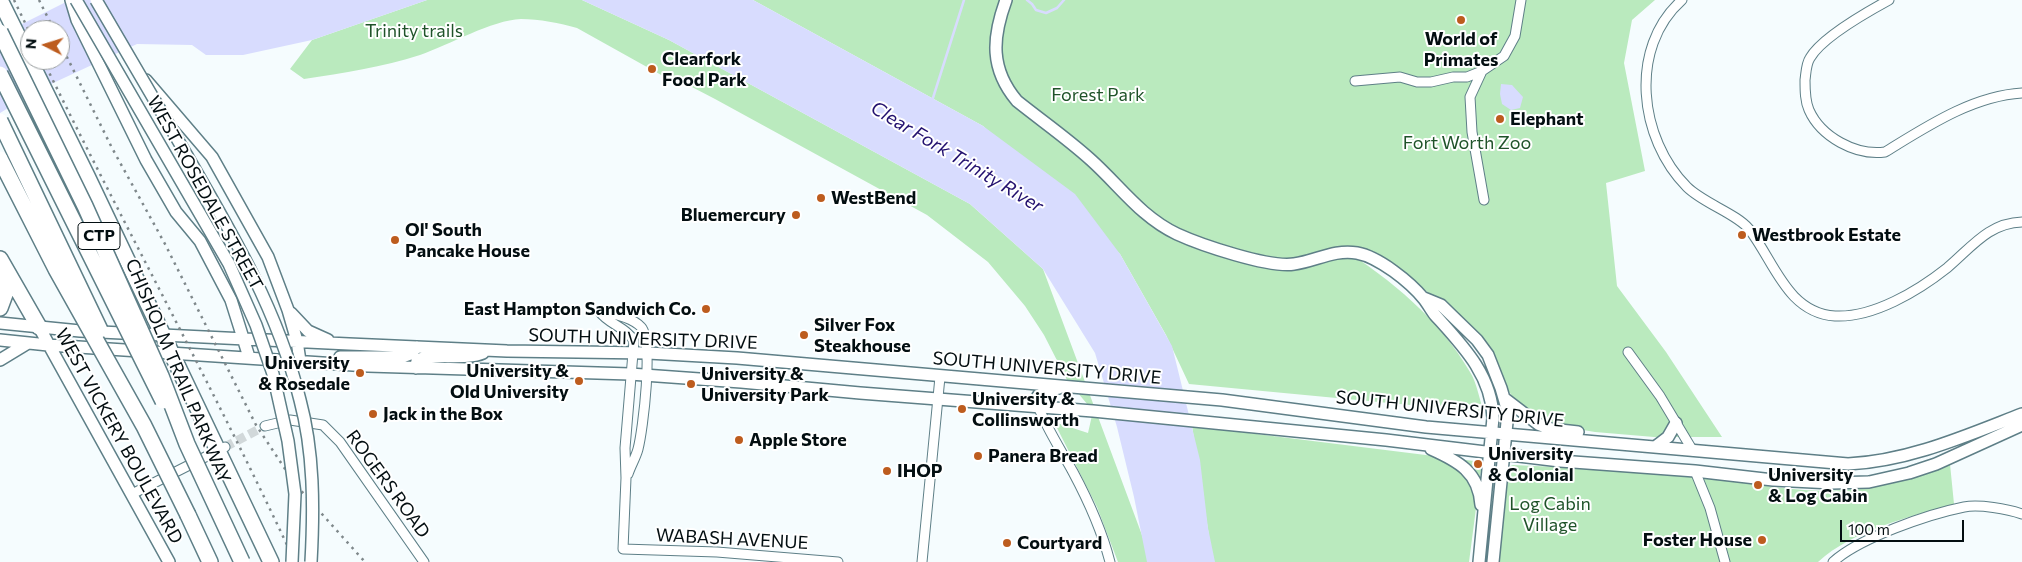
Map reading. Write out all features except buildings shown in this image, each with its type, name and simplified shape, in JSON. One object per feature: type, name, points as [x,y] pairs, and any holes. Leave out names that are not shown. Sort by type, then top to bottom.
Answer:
[{"type":"highway","points":[[0,0],[87,176],[171,353],[221,449],[271,562]]},
{"type":"highway","name":"CHISHOLM TRAIL PARKWAY","points":[[0,32],[85,206],[161,376],[187,444],[242,562]]},
{"type":"highway","points":[[0,74],[152,382],[187,444]]},
{"type":"highway","points":[[0,121],[210,562]]},
{"type":"highway","points":[[0,159],[56,269],[144,426]]},
{"type":"highway","points":[[0,308],[7,289],[2,262]]},
{"type":"highway","points":[[2,262],[39,327]]},
{"type":"main road","points":[[71,0],[77,20],[146,160],[176,212],[200,241],[231,300],[249,357]]},
{"type":"main road","name":"WEST ROSEDALE STREET","points":[[76,0],[229,264],[256,325],[273,374],[288,441],[295,494],[292,562]]},
{"type":"main road","name":"WEST ROSEDALE STREET","points":[[96,0],[234,237],[268,306],[292,370],[301,401],[311,466],[313,510],[312,562]]},
{"type":"main road","points":[[1005,2],[996,30],[996,38],[997,62],[1008,91],[1017,101],[1093,162],[1123,194],[1149,217],[1177,234],[1273,264],[1294,265],[1343,252],[1366,255],[1393,271],[1424,298],[1441,305],[1477,340],[1488,355],[1508,412],[1493,562]]},
{"type":"main road","points":[[137,69],[212,157],[268,257],[288,310],[297,341],[300,361]]},
{"type":"main road","points":[[1424,298],[1433,314],[1451,331],[1483,376],[1493,410],[1479,562]]},
{"type":"main road","points":[[288,310],[308,331],[323,339],[349,344]]},
{"type":"main road","name":"SOUTH UNIVERSITY DRIVE","points":[[0,323],[244,339],[489,350],[648,353],[745,359],[1222,400],[1426,427],[1830,463],[1876,463],[1942,445],[2022,414]]},
{"type":"main road","name":"WEST VICKERY BOULEVARD","points":[[39,327],[170,562]]},
{"type":"main road","name":"SOUTH UNIVERSITY DRIVE","points":[[0,340],[48,345],[416,368],[646,375],[1038,406],[1418,443],[1560,461],[1696,471],[1783,480],[1850,483],[1869,482],[1909,473],[1936,464],[2022,424]]},
{"type":"main road","points":[[0,360],[28,343]]},
{"type":"main road","points":[[333,363],[340,357],[402,357],[410,354],[417,347]]},
{"type":"main road","points":[[416,368],[416,361],[425,357],[455,358],[476,356],[489,350]]},
{"type":"main road","points":[[1038,406],[1038,396],[1049,390],[1078,387]]},
{"type":"main road","points":[[1504,398],[1538,424],[1550,429],[1595,434],[1630,445]]},
{"type":"main road","points":[[1655,447],[1668,437],[1676,423]]},
{"type":"main road","points":[[1418,443],[1452,458],[1463,465],[1470,473],[1480,495],[1482,536]]},
{"type":"street","points":[[1355,82],[1400,77],[1417,82],[1431,82],[1453,77],[1467,77],[1482,71],[1504,56],[1515,36],[1521,0]]},
{"type":"street","points":[[1682,0],[1668,15],[1659,32],[1646,72],[1646,92],[1654,133],[1664,155],[1688,187],[1703,199],[1748,227],[1791,294],[1808,309],[1819,314],[1847,316],[1876,310],[1916,289],[1947,268],[1992,229],[2004,224],[2022,222]]},
{"type":"street","points":[[1889,0],[1841,29],[1815,50],[1808,60],[1805,96],[1809,111],[1819,125],[1836,141],[1854,149],[1877,153],[1885,152],[1930,125],[1976,103],[1996,96],[2022,93]]},
{"type":"street","points":[[1482,71],[1470,97],[1472,132],[1484,200]]},
{"type":"street","points":[[599,311],[610,312],[642,327],[646,337],[648,353],[638,449],[626,478],[625,448],[634,341],[623,330],[604,319],[599,311]]},
{"type":"street","points":[[1628,352],[1660,396],[1693,451]]},
{"type":"street","points":[[922,562],[940,377]]},
{"type":"street","points":[[1038,406],[1043,421],[1084,493],[1106,546],[1110,562]]},
{"type":"street","name":"ROGERS ROAD","points":[[265,426],[290,420],[323,425],[340,442],[424,562]]},
{"type":"street","points":[[132,494],[221,449]]},
{"type":"street","points":[[1696,471],[1710,508],[1725,562]]},
{"type":"street","name":"WABASH AVENUE","points":[[626,478],[623,550],[717,552],[838,562]]},
{"type":"street","points":[[1833,562],[1852,547],[1914,522],[1966,507],[1989,508],[2022,514]]},
{"type":"green space","name":"Trinity trails","points":[[427,0],[582,0],[669,40],[970,204],[1043,269],[1152,562],[1118,562],[1097,507],[1054,422],[1088,433],[1093,411],[1067,380],[1044,335],[1025,306],[988,262],[927,215],[715,99],[690,86],[672,81],[577,28],[564,24],[535,20],[510,20],[484,28],[420,55],[377,66],[304,79],[290,69],[312,40]]},
{"type":"green space","points":[[753,0],[1655,0],[1632,20],[1624,63],[1645,171],[1606,183],[1617,286],[1666,352],[1722,437],[1654,437],[1595,432],[1547,424],[1515,400],[1507,389],[1492,353],[1466,320],[1371,251],[1353,247],[1341,248],[1396,287],[1444,335],[1472,376],[1484,412],[1189,384],[1166,335],[1120,254],[983,126]]},
{"type":"green space","points":[[1192,426],[1482,462],[1469,562],[1213,562]]},
{"type":"green space","name":"Log Cabin Village","points":[[1950,464],[1954,504],[1900,520],[1865,533],[1848,541],[1818,562],[1497,562],[1508,467],[1513,465],[1666,473],[1824,491],[1885,485],[1924,474]]},
{"type":"water","points":[[70,0],[427,0],[312,40],[243,55],[206,55],[192,45],[137,44],[36,91],[0,113],[0,35],[20,25],[20,70],[70,70],[70,20],[30,20]]},
{"type":"water","name":"Clear Fork Trinity River","points":[[582,0],[753,0],[983,126],[1075,194],[1120,254],[1172,346],[1200,460],[1208,528],[1215,562],[1147,562],[1117,427],[1095,353],[1043,269],[970,204],[669,40]]},
{"type":"water","points":[[1501,84],[1512,85],[1523,97],[1520,108],[1511,110],[1502,104]]},
{"type":"waterway","points":[[932,101],[964,0]]},
{"type":"waterway","points":[[1027,0],[1036,10],[1046,13],[1057,8],[1064,0]]},
{"type":"tunnel","points":[[225,447],[265,426]]},
{"type":"railway","points":[[14,0],[24,20]]},
{"type":"railway","points":[[39,0],[49,20]]},
{"type":"railway","points":[[70,63],[112,148],[165,244],[256,425],[295,484],[365,562]]},
{"type":"railway","points":[[48,70],[234,435],[295,562]]},
{"type":"place","name":"World of Primates","points":[[1461,20]]},
{"type":"place","name":"Clearfork Food Park","points":[[652,69]]},
{"type":"place","name":"Elephant","points":[[1500,119]]},
{"type":"place","name":"WestBend","points":[[821,198]]},
{"type":"place","name":"Bluemercury","points":[[796,215]]},
{"type":"place","name":"Westbrook Estate","points":[[1742,235]]},
{"type":"place","name":"Ol' South Pancake House","points":[[395,240]]},
{"type":"place","name":"East Hampton Sandwich Co.","points":[[706,309]]},
{"type":"place","name":"Silver Fox Steakhouse","points":[[804,335]]},
{"type":"place","name":"University & Rosedale","points":[[360,373]]},
{"type":"place","name":"University & Old University","points":[[579,381]]},
{"type":"place","name":"University & University Park","points":[[691,384]]},
{"type":"place","name":"University & Collinsworth","points":[[962,409]]},
{"type":"place","name":"Jack in the Box","points":[[373,414]]},
{"type":"place","name":"Apple Store","points":[[739,440]]},
{"type":"place","name":"Panera Bread","points":[[978,456]]},
{"type":"place","name":"University & Colonial","points":[[1478,464]]},
{"type":"place","name":"IHOP","points":[[887,471]]},
{"type":"place","name":"University & Log Cabin","points":[[1758,485]]},
{"type":"place","name":"Foster House","points":[[1762,540]]},
{"type":"place","name":"Courtyard","points":[[1007,543]]},
{"type":"park label","name":"Forest Park","points":[[1098,95]]},
{"type":"park label","name":"Fort Worth Zoo","points":[[1467,143]]}]
